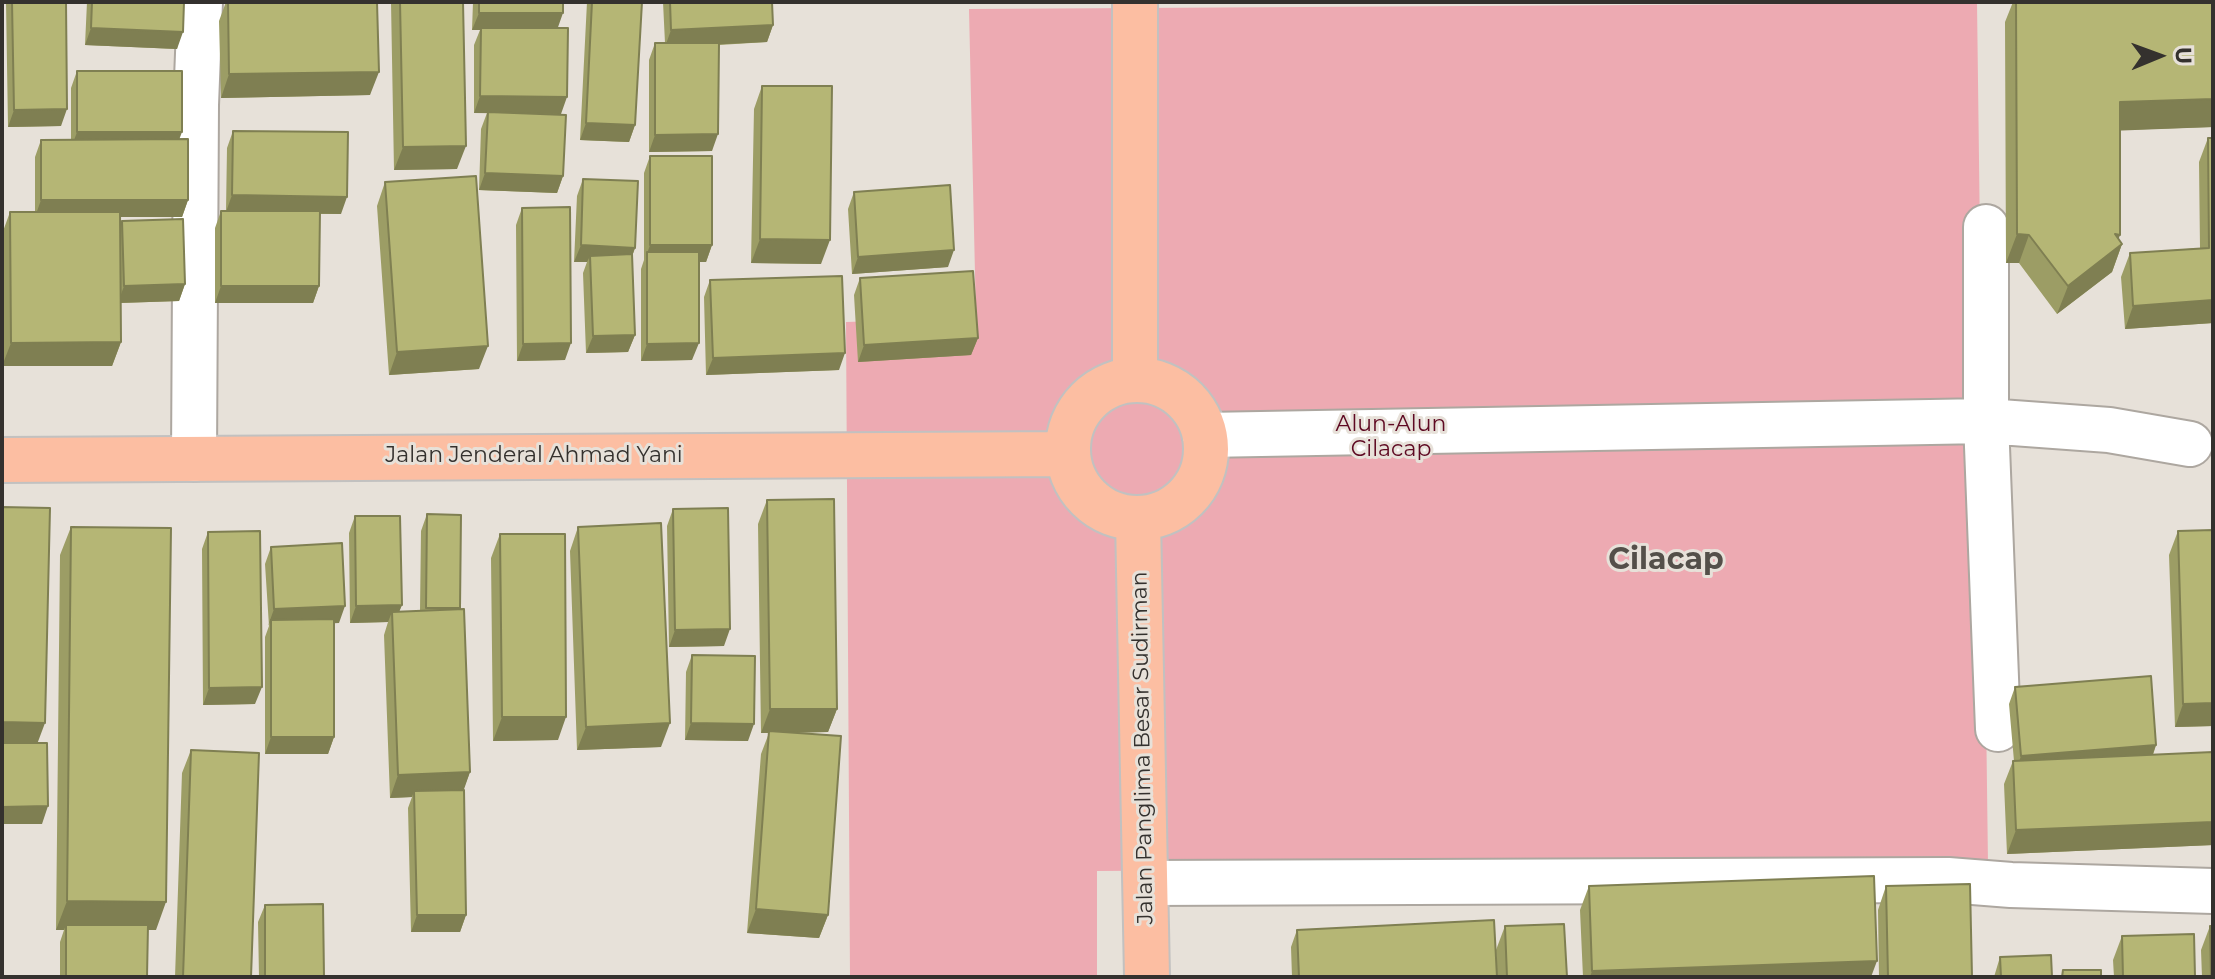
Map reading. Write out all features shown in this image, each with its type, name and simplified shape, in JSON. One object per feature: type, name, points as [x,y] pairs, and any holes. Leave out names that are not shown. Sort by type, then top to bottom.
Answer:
[{"type":"main road","points":[[1135,2],[1135,379]]},
{"type":"main road","points":[[1135,379],[1159,382],[1180,394],[1196,412],[1205,435],[1205,460],[1198,482],[1183,501],[1162,514],[1138,519],[1112,514],[1090,500],[1074,480],[1067,454],[1070,428],[1080,409],[1095,393],[1113,382],[1135,379]]},
{"type":"main road","name":"Jalan Jenderal Ahmad Yani","points":[[2,460],[1067,454]]},
{"type":"main road","name":"Jalan Panglima Besar Sudirman","points":[[1138,519],[1147,977]]},
{"type":"street","points":[[194,459],[196,105],[200,2]]},
{"type":"street","points":[[1986,227],[1986,421],[1998,729]]},
{"type":"street","points":[[1205,435],[1986,421],[2109,430],[2190,444]]},
{"type":"street","points":[[1146,883],[1948,880],[2213,891]]},
{"type":"green space","name":"Alun-Alun Cilacap","points":[[1977,3],[1988,865],[1097,871],[1097,977],[850,977],[846,322],[976,318],[969,9]]},
{"type":"building","points":[[12,2],[66,2],[67,109],[14,110]]},
{"type":"building","points":[[92,2],[184,2],[183,32],[91,28]]},
{"type":"building","points":[[228,2],[377,2],[379,72],[229,74]]},
{"type":"building","points":[[400,2],[463,2],[466,146],[403,147]]},
{"type":"building","points":[[479,2],[563,2],[563,13],[479,13]]},
{"type":"building","points":[[592,2],[642,2],[635,125],[586,123]]},
{"type":"building","points":[[670,2],[772,2],[773,25],[671,30]]},
{"type":"building","points":[[2016,2],[2213,2],[2213,99],[2120,102],[2120,235],[2115,234],[2122,244],[2068,286],[2029,235],[2017,234]]},
{"type":"building","points":[[481,28],[568,28],[567,97],[480,96]]},
{"type":"building","points":[[655,43],[719,43],[718,134],[655,135]]},
{"type":"building","points":[[77,71],[182,71],[182,132],[77,132]]},
{"type":"building","points":[[762,86],[832,86],[830,240],[760,239]]},
{"type":"building","points":[[488,112],[566,115],[563,176],[485,173]]},
{"type":"building","points":[[233,131],[348,132],[347,197],[232,195]]},
{"type":"building","points":[[2208,138],[2213,138],[2213,300],[2133,306],[2130,253],[2209,248]]},
{"type":"building","points":[[188,139],[188,200],[41,200],[41,140]]},
{"type":"building","points":[[650,156],[712,156],[712,245],[650,245]]},
{"type":"building","points":[[476,176],[488,346],[397,352],[385,182]]},
{"type":"building","points":[[583,179],[638,181],[635,248],[581,245]]},
{"type":"building","points":[[950,185],[954,250],[858,257],[854,192]]},
{"type":"building","points":[[570,207],[571,343],[523,344],[522,208]]},
{"type":"building","points":[[221,211],[320,211],[319,286],[221,286]]},
{"type":"building","points":[[10,212],[120,212],[121,342],[11,343]]},
{"type":"building","points":[[183,219],[185,284],[124,286],[122,221]]},
{"type":"building","points":[[647,252],[699,252],[699,343],[647,344]]},
{"type":"building","points":[[632,254],[635,335],[593,336],[590,256]]},
{"type":"building","points":[[973,271],[978,338],[864,345],[860,278]]},
{"type":"building","points":[[842,276],[845,353],[713,358],[710,280]]},
{"type":"building","points":[[834,499],[837,709],[770,709],[767,500]]},
{"type":"building","points":[[2,507],[50,508],[45,723],[2,722]]},
{"type":"building","points":[[728,508],[730,629],[675,630],[673,509]]},
{"type":"building","points":[[427,514],[461,515],[460,608],[426,608]]},
{"type":"building","points":[[355,516],[400,516],[402,605],[356,606]]},
{"type":"building","points":[[661,523],[670,723],[586,727],[578,527]]},
{"type":"building","points":[[71,527],[171,528],[166,902],[67,901]]},
{"type":"building","points":[[2213,530],[2213,703],[2183,704],[2178,531]]},
{"type":"building","points":[[260,531],[262,687],[209,688],[208,532]]},
{"type":"building","points":[[500,534],[565,534],[566,717],[502,717]]},
{"type":"building","points":[[342,543],[345,606],[274,609],[271,547]]},
{"type":"building","points":[[464,609],[470,772],[398,775],[392,612]]},
{"type":"building","points":[[334,619],[334,737],[271,737],[271,620]]},
{"type":"building","points":[[692,655],[755,656],[754,724],[691,723]]},
{"type":"building","points":[[2151,676],[2156,745],[2021,756],[2015,687]]},
{"type":"building","points":[[769,731],[841,736],[828,915],[756,909]]},
{"type":"building","points":[[2,743],[47,743],[48,806],[2,807]]},
{"type":"building","points":[[191,750],[259,753],[251,977],[183,977]]},
{"type":"building","points":[[2213,752],[2213,822],[2016,830],[2013,761]]},
{"type":"building","points":[[464,790],[466,915],[417,915],[414,791]]},
{"type":"building","points":[[1874,876],[1877,961],[1592,971],[1589,886]]},
{"type":"building","points":[[1970,884],[1972,977],[1888,977],[1886,886]]},
{"type":"building","points":[[323,904],[324,977],[265,977],[265,905]]},
{"type":"building","points":[[1494,920],[1497,977],[1299,977],[1297,930]]},
{"type":"building","points":[[1564,924],[1567,977],[1507,977],[1505,926]]},
{"type":"building","points":[[66,925],[148,925],[147,977],[66,977]]},
{"type":"building","points":[[2210,926],[2213,926],[2213,977],[2211,977]]},
{"type":"building","points":[[2194,934],[2195,977],[2123,977],[2122,936]]},
{"type":"building","points":[[2051,955],[2052,977],[2001,977],[2000,957]]},
{"type":"building","points":[[2063,970],[2101,970],[2101,977],[2062,977]]},
{"type":"district","name":"Cilacap","points":[[1666,560]]}]
